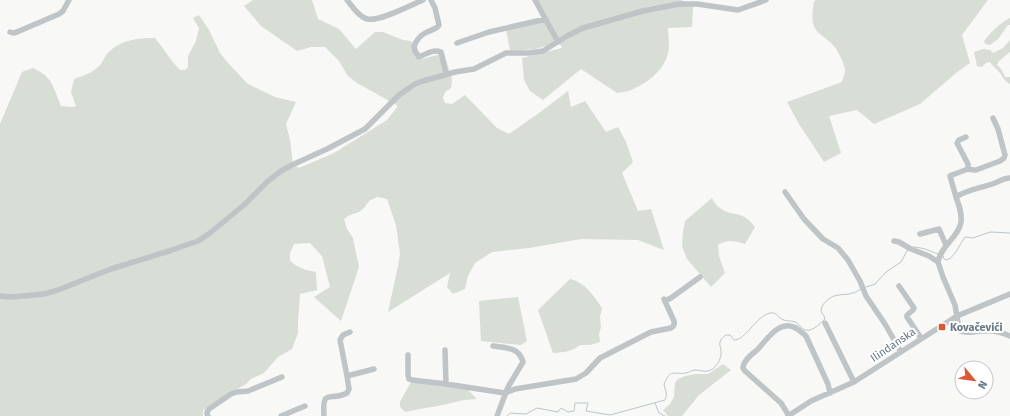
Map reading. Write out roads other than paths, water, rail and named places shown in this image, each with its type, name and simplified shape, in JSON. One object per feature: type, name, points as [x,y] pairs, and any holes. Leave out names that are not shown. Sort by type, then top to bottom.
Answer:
[{"type":"street","points":[[10,32],[17,32],[59,14],[63,11],[69,0]]},
{"type":"street","points":[[347,0],[362,16],[368,19],[375,19],[423,0]]},
{"type":"street","points":[[431,0],[435,8],[439,25],[437,28],[426,32],[417,40],[414,46],[415,51],[419,57],[433,51],[439,51],[446,74]]},
{"type":"street","points":[[535,0],[558,42]]},
{"type":"street","points":[[0,296],[12,297],[44,294],[111,269],[198,241],[245,204],[268,181],[281,171],[365,129],[399,95],[415,84],[446,74],[474,69],[506,53],[529,53],[543,51],[583,28],[643,11],[679,4],[697,4],[738,10],[766,0]]},
{"type":"street","points":[[457,43],[489,32],[546,19]]},
{"type":"street","points":[[993,118],[998,129],[1004,158],[976,170],[968,169],[950,176],[961,213],[961,222],[958,231],[946,245],[940,257],[943,277],[955,305],[959,329],[966,333],[997,331],[1010,336]]},
{"type":"street","points":[[966,137],[959,140],[957,143],[968,164],[968,169]]},
{"type":"street","points":[[956,197],[964,192],[1010,178]]},
{"type":"street","points":[[785,192],[804,219],[823,238],[838,248],[848,260],[858,276],[866,296],[901,352]]},
{"type":"street","points":[[920,234],[939,229],[946,245]]},
{"type":"street","points":[[894,241],[929,256],[940,257]]},
{"type":"street","points":[[408,355],[408,375],[409,379],[412,380],[505,393],[515,389],[576,379],[586,373],[600,358],[651,332],[671,328],[675,324],[664,300],[671,298],[700,277]]},
{"type":"street","points":[[899,286],[914,308],[907,317],[921,338]]},
{"type":"street","name":"Ilindanska","points":[[788,416],[811,401],[854,382],[957,316],[1010,294]]},
{"type":"street","points":[[825,323],[854,382]]},
{"type":"street","points":[[788,416],[781,403],[743,368],[744,363],[763,342],[783,326],[791,326],[806,336],[828,384],[830,393]]},
{"type":"street","points":[[324,416],[323,404],[325,399],[348,393],[349,389],[340,340],[342,336],[350,332]]},
{"type":"street","points":[[493,346],[508,348],[517,352],[521,356],[523,362],[505,393],[497,416]]},
{"type":"street","points":[[445,350],[446,384]]},
{"type":"street","points":[[347,376],[374,369]]},
{"type":"street","points":[[208,416],[207,411],[209,409],[231,394],[248,391],[282,377]]},
{"type":"street","points":[[281,416],[305,406]]},
{"type":"waterway","points":[[943,256],[944,259],[947,260],[950,258],[965,237],[973,238],[990,232],[1010,233]]},
{"type":"waterway","points":[[913,247],[923,248],[938,254]]},
{"type":"waterway","points":[[866,287],[875,284],[886,272],[901,262],[908,249]]},
{"type":"waterway","points":[[507,416],[510,413],[526,414],[537,408],[558,412],[561,408],[568,412],[574,411],[575,403],[588,403],[586,411],[610,415],[665,400],[666,394],[664,384],[666,379],[671,374],[686,373],[694,370],[708,371],[714,368],[721,357],[720,342],[726,335],[730,335],[734,340],[738,339],[747,333],[760,319],[770,313],[776,314],[784,320],[796,322],[805,330],[811,330],[825,319],[821,308],[827,300],[836,295],[849,294],[861,289]]},
{"type":"waterway","points":[[655,403],[659,413],[665,416]]},
{"type":"place","name":"Kovačevići","points":[[942,327]]}]
